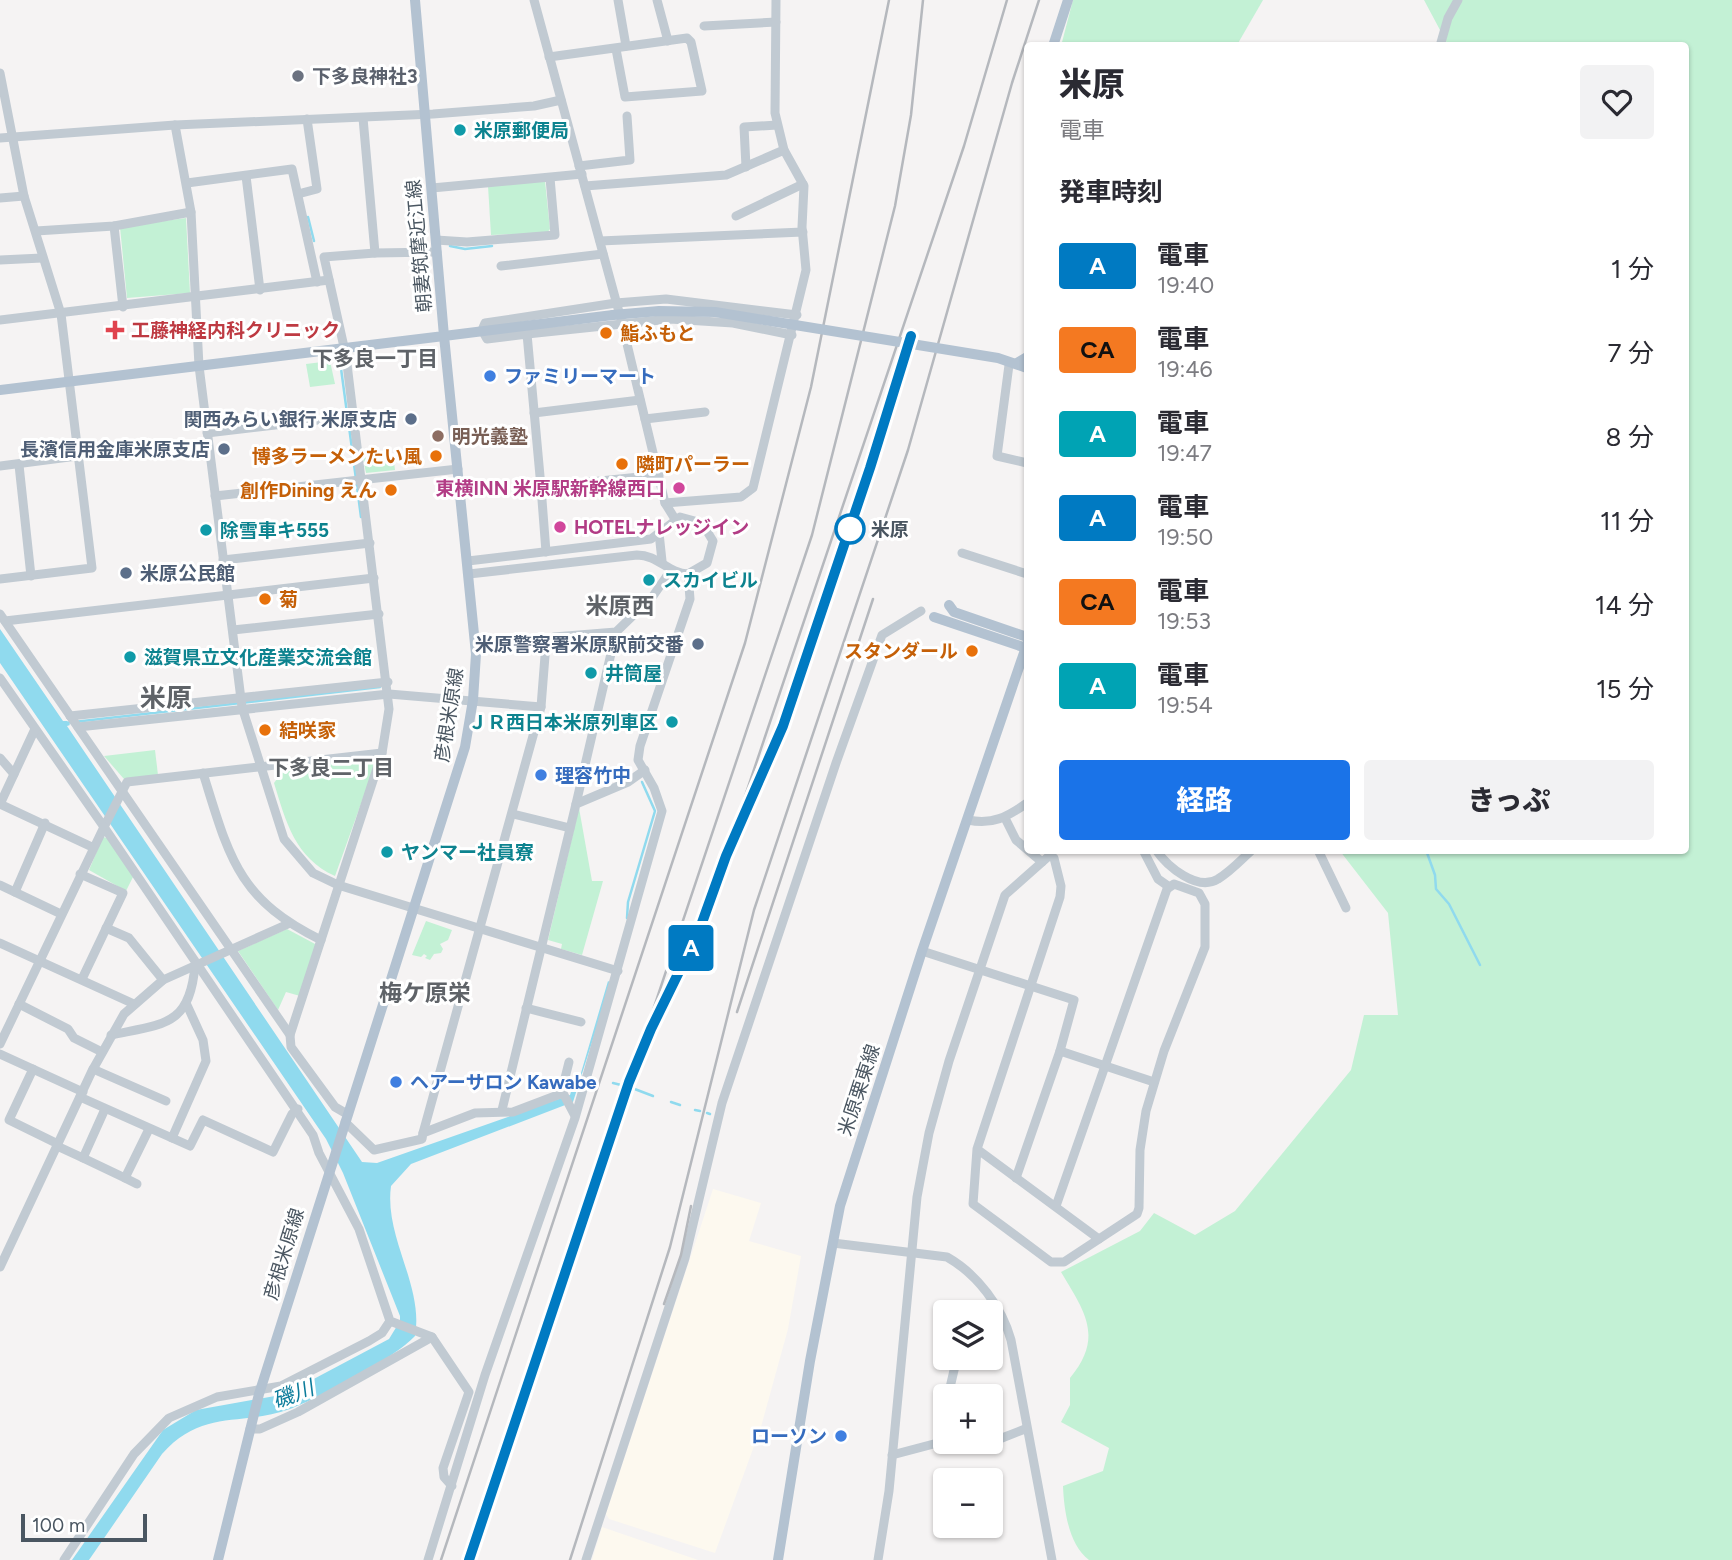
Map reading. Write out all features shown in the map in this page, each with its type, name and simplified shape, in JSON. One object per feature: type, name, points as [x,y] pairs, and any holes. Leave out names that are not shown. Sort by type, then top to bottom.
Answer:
[{"type":"main road","name":"朝妻筑摩近江線","points":[[0,390],[444,336],[415,0]]},
{"type":"main road","points":[[1054,42],[1068,0]]},
{"type":"main road","points":[[444,336],[482,330],[617,319],[659,311],[715,312],[1022,364]]},
{"type":"main road","name":"彦根米原線","points":[[218,1560],[260,1392],[466,747],[476,654],[444,336]]},
{"type":"main road","points":[[949,605],[954,612],[1024,642]]},
{"type":"main road","points":[[934,617],[1024,642]]},
{"type":"main road","name":"米原栗東線","points":[[778,1560],[840,1206],[922,951],[1024,652]]},
{"type":"street","points":[[534,0],[617,303],[617,319],[665,503],[675,519]]},
{"type":"street","points":[[618,0],[626,46]]},
{"type":"street","points":[[657,0],[668,41]]},
{"type":"street","points":[[665,503],[741,497],[753,488],[792,335],[806,270],[803,184],[783,150],[777,125],[773,89],[776,0]]},
{"type":"street","points":[[1441,42],[1448,18],[1458,0]]},
{"type":"street","points":[[704,26],[776,22]]},
{"type":"street","points":[[549,57],[689,39],[702,90],[625,97],[616,49]]},
{"type":"street","points":[[0,73],[24,196],[61,314],[92,568],[0,579]]},
{"type":"street","points":[[0,138],[175,125],[425,115],[534,106],[561,100]]},
{"type":"street","points":[[432,188],[550,178],[630,160],[627,116]]},
{"type":"street","points":[[363,118],[375,253]]},
{"type":"street","points":[[301,193],[317,190],[307,119]]},
{"type":"street","points":[[175,125],[191,212],[200,366],[241,704],[279,824],[289,847],[313,873],[338,885],[618,971]]},
{"type":"street","points":[[746,167],[744,127],[777,125]]},
{"type":"street","points":[[585,186],[726,175],[783,150]]},
{"type":"street","points":[[187,183],[292,169],[344,349],[349,416],[383,682],[389,694],[382,753],[290,1035],[291,1047],[345,1120],[374,1150],[422,1139],[541,707],[546,643],[554,637],[616,632]]},
{"type":"street","points":[[246,176],[260,290]]},
{"type":"street","points":[[323,281],[324,257],[555,235],[550,178]]},
{"type":"street","points":[[736,216],[803,184]]},
{"type":"street","points":[[0,198],[24,196]]},
{"type":"street","points":[[36,232],[114,226],[191,212]]},
{"type":"street","points":[[114,226],[123,307]]},
{"type":"street","points":[[600,241],[803,232]]},
{"type":"street","points":[[501,266],[603,254]]},
{"type":"street","points":[[0,260],[42,258]]},
{"type":"street","points":[[0,320],[323,281]]},
{"type":"street","points":[[792,335],[700,320],[617,319],[487,339],[482,330],[485,323],[617,303],[666,299],[796,315]]},
{"type":"street","points":[[527,334],[546,552]]},
{"type":"street","points":[[962,355],[1022,364],[997,456],[1024,462]]},
{"type":"street","points":[[534,413],[640,400]]},
{"type":"street","points":[[645,419],[705,412]]},
{"type":"street","points":[[208,433],[349,416]]},
{"type":"street","points":[[0,466],[77,456]]},
{"type":"street","points":[[19,465],[31,576]]},
{"type":"street","points":[[215,496],[458,469]]},
{"type":"street","points":[[541,487],[659,475]]},
{"type":"street","points":[[468,561],[651,539],[675,519],[696,519],[711,534],[711,556],[702,568],[688,574],[671,570],[662,561],[648,555],[469,574]]},
{"type":"street","points":[[659,533],[662,561]]},
{"type":"street","points":[[223,560],[366,543]]},
{"type":"street","points":[[962,553],[1024,573]]},
{"type":"street","points":[[502,1110],[616,632],[653,596],[671,570]]},
{"type":"street","points":[[428,1560],[485,1375],[575,1118],[662,811],[638,760],[640,746],[690,599],[688,574]]},
{"type":"street","points":[[290,1035],[228,951],[3,617],[370,578]]},
{"type":"street","points":[[586,1560],[685,1258],[722,1103],[836,763],[882,635],[921,611]]},
{"type":"street","points":[[233,630],[375,614]]},
{"type":"street","points":[[0,678],[105,825],[298,1109],[330,1167],[359,1229],[392,1322],[429,1336],[469,1392],[443,1468],[444,1477],[452,1486]]},
{"type":"street","points":[[74,722],[241,704],[383,682]]},
{"type":"street","points":[[74,722],[241,704],[389,694],[541,707]]},
{"type":"street","points":[[35,729],[0,803],[92,847]]},
{"type":"street","points":[[0,1044],[92,847],[127,782],[382,753]]},
{"type":"street","points":[[0,758],[14,774]]},
{"type":"street","points":[[576,804],[628,782],[645,770]]},
{"type":"street","points":[[203,774],[229,855],[237,869],[260,901],[288,924],[321,940]]},
{"type":"street","points":[[968,820],[988,823],[1005,818],[1024,805]]},
{"type":"street","points":[[513,814],[570,828]]},
{"type":"street","points":[[1005,818],[1016,840],[1024,847]]},
{"type":"street","points":[[16,892],[45,823]]},
{"type":"street","points":[[1033,854],[1042,862]]},
{"type":"street","points":[[1145,854],[1158,879],[1168,886]]},
{"type":"street","points":[[1160,854],[1172,868],[1206,882],[1218,879],[1247,854]]},
{"type":"street","points":[[1320,854],[1346,908]]},
{"type":"street","points":[[878,1560],[892,1455],[917,1197],[929,1133],[949,1062],[1005,895],[1049,856],[1054,858],[1061,890],[977,1149],[973,1204],[1051,1262],[1064,1262],[1138,1214],[1140,1150],[1154,1082],[1206,940],[1203,895],[1174,884],[1168,886]]},
{"type":"street","points":[[80,874],[123,893],[82,979]]},
{"type":"street","points":[[0,885],[61,914]]},
{"type":"street","points":[[1056,1206],[1168,886]]},
{"type":"street","points":[[0,1266],[93,1069],[111,1035],[134,1004],[163,980],[288,924]]},
{"type":"street","points":[[106,928],[129,938],[163,980]]},
{"type":"street","points":[[0,943],[134,1004]]},
{"type":"street","points":[[922,951],[1074,1000],[1060,1051],[1016,1178]]},
{"type":"street","points":[[111,1035],[167,1022],[179,1015],[187,1005],[194,988],[199,964]]},
{"type":"street","points":[[19,1004],[68,1029],[74,1038],[102,1052]]},
{"type":"street","points":[[172,1138],[206,1062],[203,1040],[187,1005]]},
{"type":"street","points":[[526,1008],[582,1022]]},
{"type":"street","points":[[1060,1051],[1154,1082]]},
{"type":"street","points":[[0,1054],[81,1094],[105,1109],[190,1146],[202,1121],[273,1152],[292,1114],[298,1109]]},
{"type":"street","points":[[569,1062],[564,1094],[575,1118]]},
{"type":"street","points":[[33,1069],[5,1118],[137,1184]]},
{"type":"street","points":[[93,1069],[166,1101]]},
{"type":"street","points":[[423,1133],[475,1113],[502,1110],[513,1112],[564,1094]]},
{"type":"street","points":[[83,1158],[105,1109]]},
{"type":"street","points":[[125,1178],[149,1129]]},
{"type":"street","points":[[977,1149],[1099,1239]]},
{"type":"street","points":[[832,1243],[947,1257],[959,1265],[999,1308],[1011,1340],[1052,1560]]},
{"type":"street","points":[[64,1560],[134,1454],[169,1418],[185,1408],[217,1397],[260,1392],[281,1386],[369,1341],[382,1333],[392,1322]]},
{"type":"street","points":[[251,1426],[260,1429],[298,1412],[429,1336]]},
{"type":"street","points":[[1003,1438],[1026,1429]]},
{"type":"street","points":[[892,1455],[933,1444]]},
{"type":"shaded area","points":[[713,1189],[761,1203],[749,1241],[801,1256],[788,1329],[761,1427],[715,1553],[609,1519],[606,1514]]},
{"type":"shaded area","points":[[602,1527],[698,1560],[592,1560]]},
{"type":"green space","points":[[1073,0],[1263,0],[1239,42],[1062,42]]},
{"type":"green space","points":[[1424,0],[1732,0],[1732,1560],[1089,1560],[1072,1537],[1066,1516],[1063,1486],[1103,1471],[1109,1448],[1061,1422],[1070,1405],[1070,1378],[1086,1350],[1088,1337],[1083,1312],[1061,1272],[1140,1231],[1154,1213],[1195,1235],[1235,1211],[1351,1070],[1364,1015],[1398,1015],[1388,913],[1342,854],[1689,854],[1689,42],[1446,42]]},
{"type":"green space","points":[[545,181],[550,229],[547,233],[491,235],[488,186]]},
{"type":"green space","points":[[186,218],[190,293],[127,298],[120,227]]},
{"type":"green space","points":[[330,361],[335,384],[310,387],[306,364]]},
{"type":"green space","points":[[393,454],[395,470],[366,473],[363,458]]},
{"type":"green space","points":[[155,750],[158,775],[124,779],[104,756]]},
{"type":"green space","points":[[374,759],[376,762],[335,876],[321,868],[301,849],[288,825],[274,783],[286,767]]},
{"type":"green space","points":[[579,808],[592,881],[603,881],[582,955],[561,949],[562,944],[548,940]]},
{"type":"green space","points":[[103,837],[111,839],[133,877],[126,891],[89,870]]},
{"type":"green space","points":[[426,921],[452,930],[448,940],[440,944],[443,949],[441,953],[434,954],[430,960],[425,958],[427,956],[424,954],[421,957],[412,955]]},
{"type":"green space","points":[[287,929],[317,945],[300,996],[286,992],[278,1010],[238,951]]},
{"type":"water","name":"磯川","points":[[0,629],[63,721],[70,725],[67,726],[362,1162],[377,1163],[570,1095],[573,1085],[578,1083],[608,981],[611,983],[573,1102],[411,1164],[391,1186],[393,1224],[414,1299],[415,1336],[374,1366],[303,1404],[272,1414],[207,1424],[177,1440],[162,1454],[89,1560],[72,1560],[163,1430],[196,1410],[275,1396],[293,1390],[389,1339],[400,1321],[400,1316],[343,1173],[326,1139],[0,663]]},
{"type":"waterway","points":[[308,217],[314,241]]},
{"type":"waterway","points":[[450,246],[465,249],[492,246]]},
{"type":"waterway","points":[[340,361],[347,413]]},
{"type":"waterway","points":[[348,419],[361,517]]},
{"type":"waterway","points":[[65,723],[380,687]]},
{"type":"waterway","points":[[627,918],[628,902],[655,811],[642,782]]},
{"type":"waterway","points":[[1427,854],[1435,875],[1436,889],[1449,904],[1480,965]]},
{"type":"waterway","points":[[613,1083],[621,1085]]},
{"type":"waterway","points":[[632,1088],[653,1096]]},
{"type":"waterway","points":[[671,1102],[680,1105]]},
{"type":"waterway","points":[[695,1110],[700,1111]]},
{"type":"railway","points":[[441,1560],[745,643],[811,387],[889,0]]},
{"type":"railway","points":[[469,1560],[812,535],[895,206],[911,115],[923,0]]},
{"type":"railway","points":[[661,1009],[704,918],[964,146],[1007,0]]},
{"type":"railway","points":[[1025,42],[1039,0]]},
{"type":"railway","points":[[570,1560],[670,1247],[754,910],[908,450],[1024,46]]},
{"type":"railway","points":[[759,783],[788,713],[838,567],[910,339]]},
{"type":"railway","points":[[737,1012],[873,599]]},
{"type":"railway","points":[[664,1304],[681,1255],[691,1206]]},
{"type":"train","name":"A","points":[[469,1560],[629,1082],[651,1029],[699,931],[726,856],[788,713],[838,567],[911,336]]},
{"type":"place","name":"下多良神社3","points":[[298,76]]},
{"type":"place","name":"米原郵便局","points":[[460,130]]},
{"type":"place","name":"工藤神経内科クリニック","points":[[115,330]]},
{"type":"place","name":"鮨ふもと","points":[[606,333]]},
{"type":"place","name":"ファミリーマート","points":[[490,376]]},
{"type":"place","name":"関西みらい銀行 米原支店","points":[[411,419]]},
{"type":"place","name":"明光義塾","points":[[438,436]]},
{"type":"place","name":"長濱信用金庫米原支店","points":[[224,449]]},
{"type":"place","name":"博多ラーメンたい風","points":[[436,456]]},
{"type":"place","name":"隣町パーラー","points":[[622,464]]},
{"type":"place","name":"東横INN 米原駅新幹線西口","points":[[679,488]]},
{"type":"place","name":"創作Dining えん","points":[[391,490]]},
{"type":"place","name":"HOTELナレッジイン","points":[[560,527]]},
{"type":"place","name":"米原","points":[[850,529]]},
{"type":"place","name":"除雪車キ555","points":[[206,530]]},
{"type":"place","name":"米原公民館","points":[[126,573]]},
{"type":"place","name":"スカイビル","points":[[649,580]]},
{"type":"place","name":"菊","points":[[265,599]]},
{"type":"place","name":"米原警察署米原駅前交番","points":[[698,644]]},
{"type":"place","name":"スタンダール","points":[[972,651]]},
{"type":"place","name":"滋賀県立文化産業交流会館","points":[[130,657]]},
{"type":"place","name":"井筒屋","points":[[591,673]]},
{"type":"place","name":"ＪＲ西日本米原列車区","points":[[672,722]]},
{"type":"place","name":"結咲家","points":[[265,730]]},
{"type":"place","name":"理容竹中","points":[[541,775]]},
{"type":"place","name":"ヤンマー社員寮","points":[[387,852]]},
{"type":"place","name":"ヘアーサロン Kawabe","points":[[396,1082]]},
{"type":"place","name":"ローソン","points":[[841,1436]]},
{"type":"district","name":"下多良一丁目","points":[[375,358]]},
{"type":"district","name":"米原西","points":[[620,606]]},
{"type":"district","name":"米原","points":[[166,698]]},
{"type":"district","name":"下多良二丁目","points":[[331,767]]},
{"type":"district","name":"梅ケ原栄","points":[[425,993]]}]
